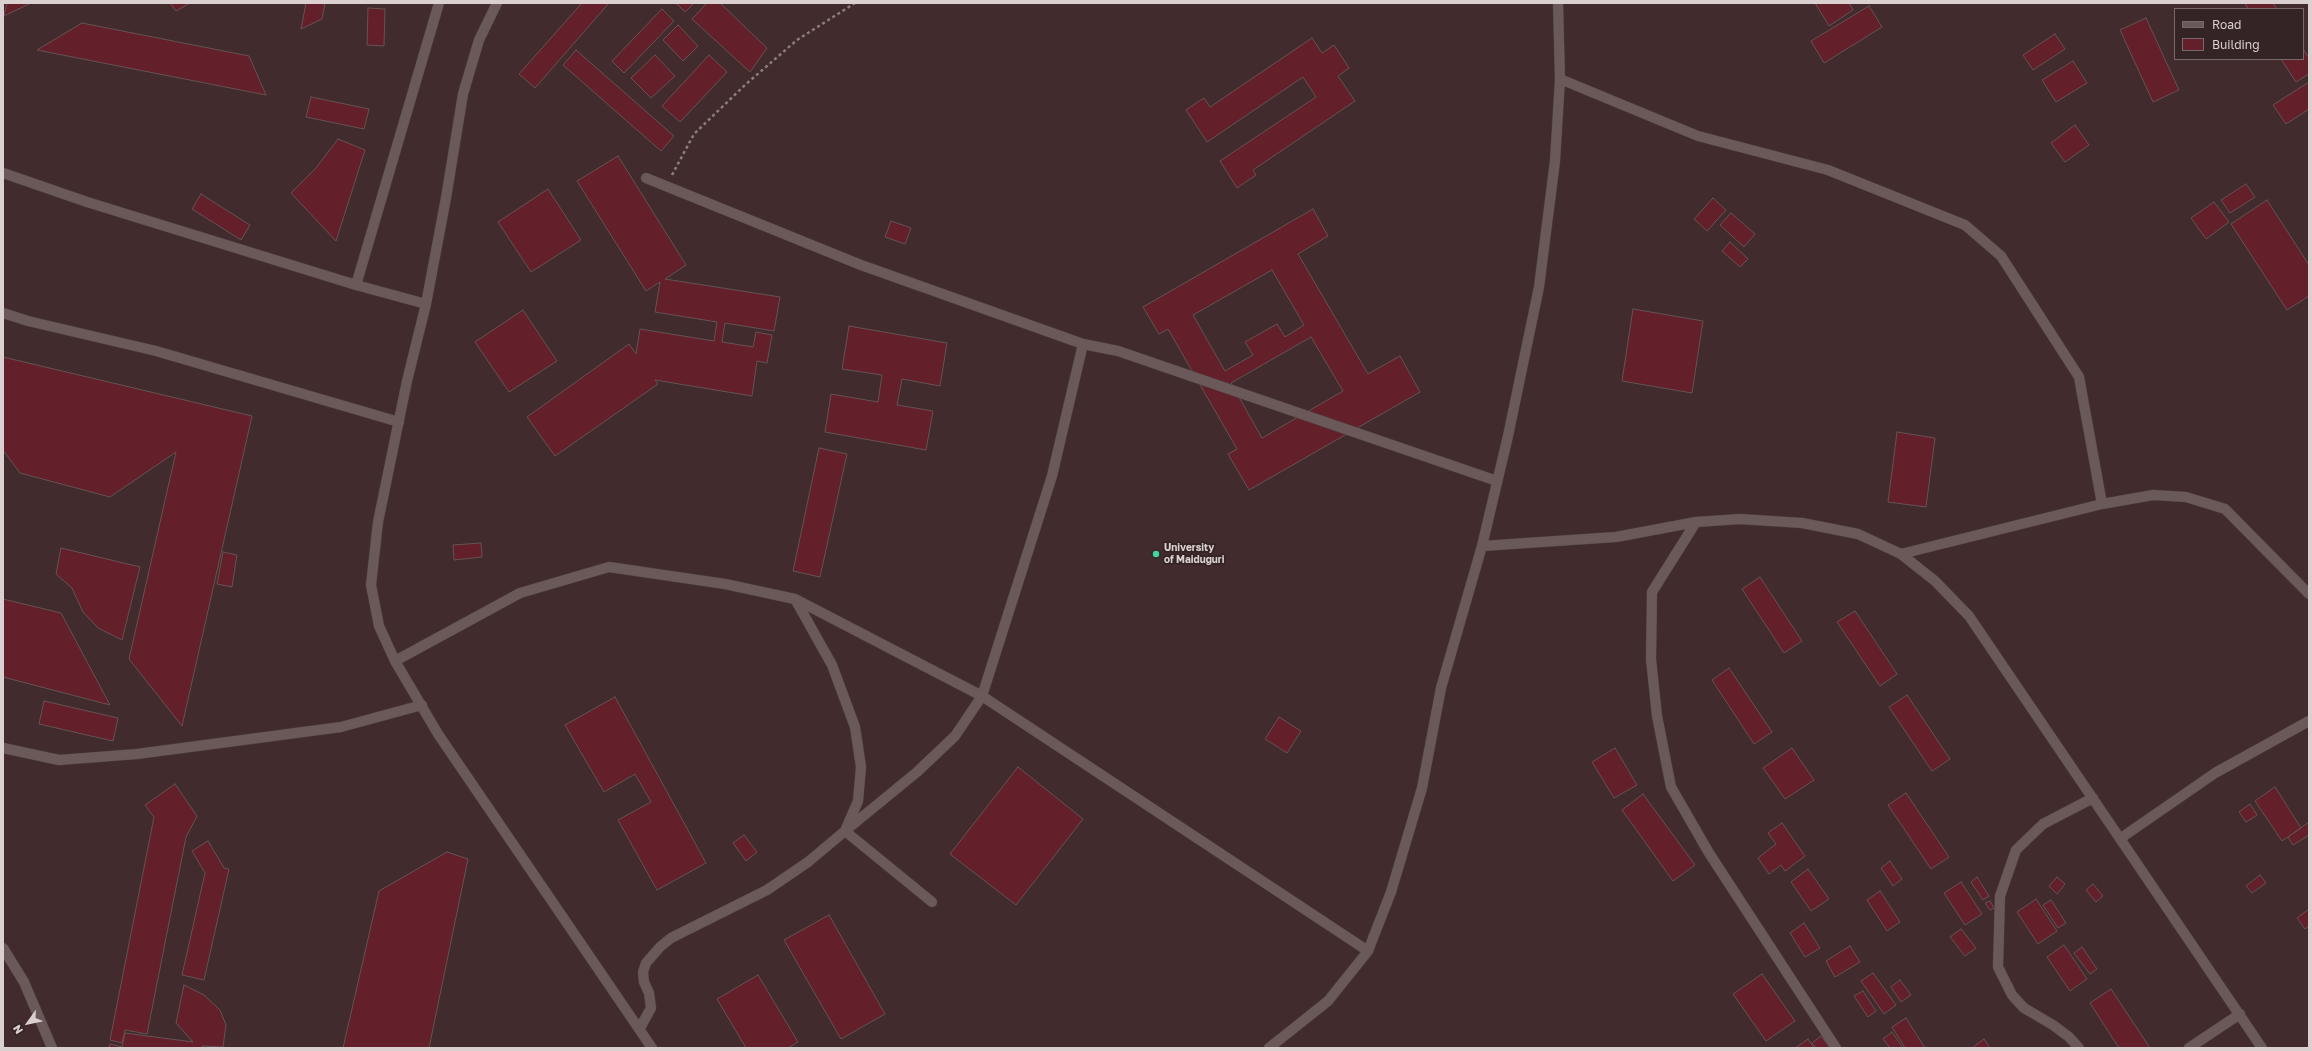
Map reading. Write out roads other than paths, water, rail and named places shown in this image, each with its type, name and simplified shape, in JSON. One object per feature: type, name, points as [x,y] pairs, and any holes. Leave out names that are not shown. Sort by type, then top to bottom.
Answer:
[{"type":"street","points":[[356,285],[439,3]]},
{"type":"street","points":[[497,3],[479,40],[463,94],[446,198],[426,304],[378,522],[371,585],[379,626],[395,661],[438,734],[640,1028],[652,1048]]},
{"type":"street","points":[[1269,1048],[1328,1001],[1368,951],[1391,892],[1422,788],[1442,688],[1482,546],[1540,287],[1555,162],[1560,79],[1558,3]]},
{"type":"street","points":[[1560,79],[1698,136],[1828,170],[1965,225],[2001,256],[2079,377],[2102,504]]},
{"type":"street","points":[[3,173],[87,202],[356,285],[426,304]]},
{"type":"street","points":[[646,178],[862,265],[1083,344],[1118,351],[1497,481]]},
{"type":"street","points":[[3,313],[28,321],[156,351],[399,422]]},
{"type":"street","points":[[640,1028],[651,1008],[649,993],[644,982],[643,972],[646,962],[660,947],[671,938],[767,890],[808,862],[917,772],[955,736],[982,696],[1052,476],[1083,344]]},
{"type":"street","points":[[1901,554],[2102,504],[2153,495],[2186,497],[2225,509],[2309,594]]},
{"type":"street","points":[[1482,546],[1616,537],[1696,522],[1740,519],[1802,523],[1858,534],[1901,554],[1935,581],[1969,616],[2262,1048]]},
{"type":"street","points":[[1696,522],[1652,592],[1651,660],[1656,716],[1671,787],[1709,853],[1836,1048]]},
{"type":"street","points":[[395,661],[520,593],[610,567],[726,584],[795,600],[982,696],[1368,951]]},
{"type":"street","points":[[795,600],[832,665],[855,727],[861,767],[858,800],[845,831]]},
{"type":"street","points":[[3,748],[59,760],[137,754],[341,727],[422,705]]},
{"type":"street","points":[[2121,838],[2216,773],[2309,720]]},
{"type":"street","points":[[2079,1048],[2070,1037],[2024,1008],[2012,995],[1998,967],[2000,896],[2016,850],[2043,824],[2093,798]]},
{"type":"street","points":[[845,831],[932,902]]},
{"type":"street","points":[[3,948],[24,982],[52,1048]]},
{"type":"street","points":[[2189,1048],[2240,1014]]},
{"type":"place","name":"University of Maiduguri","points":[[1156,554]]}]
